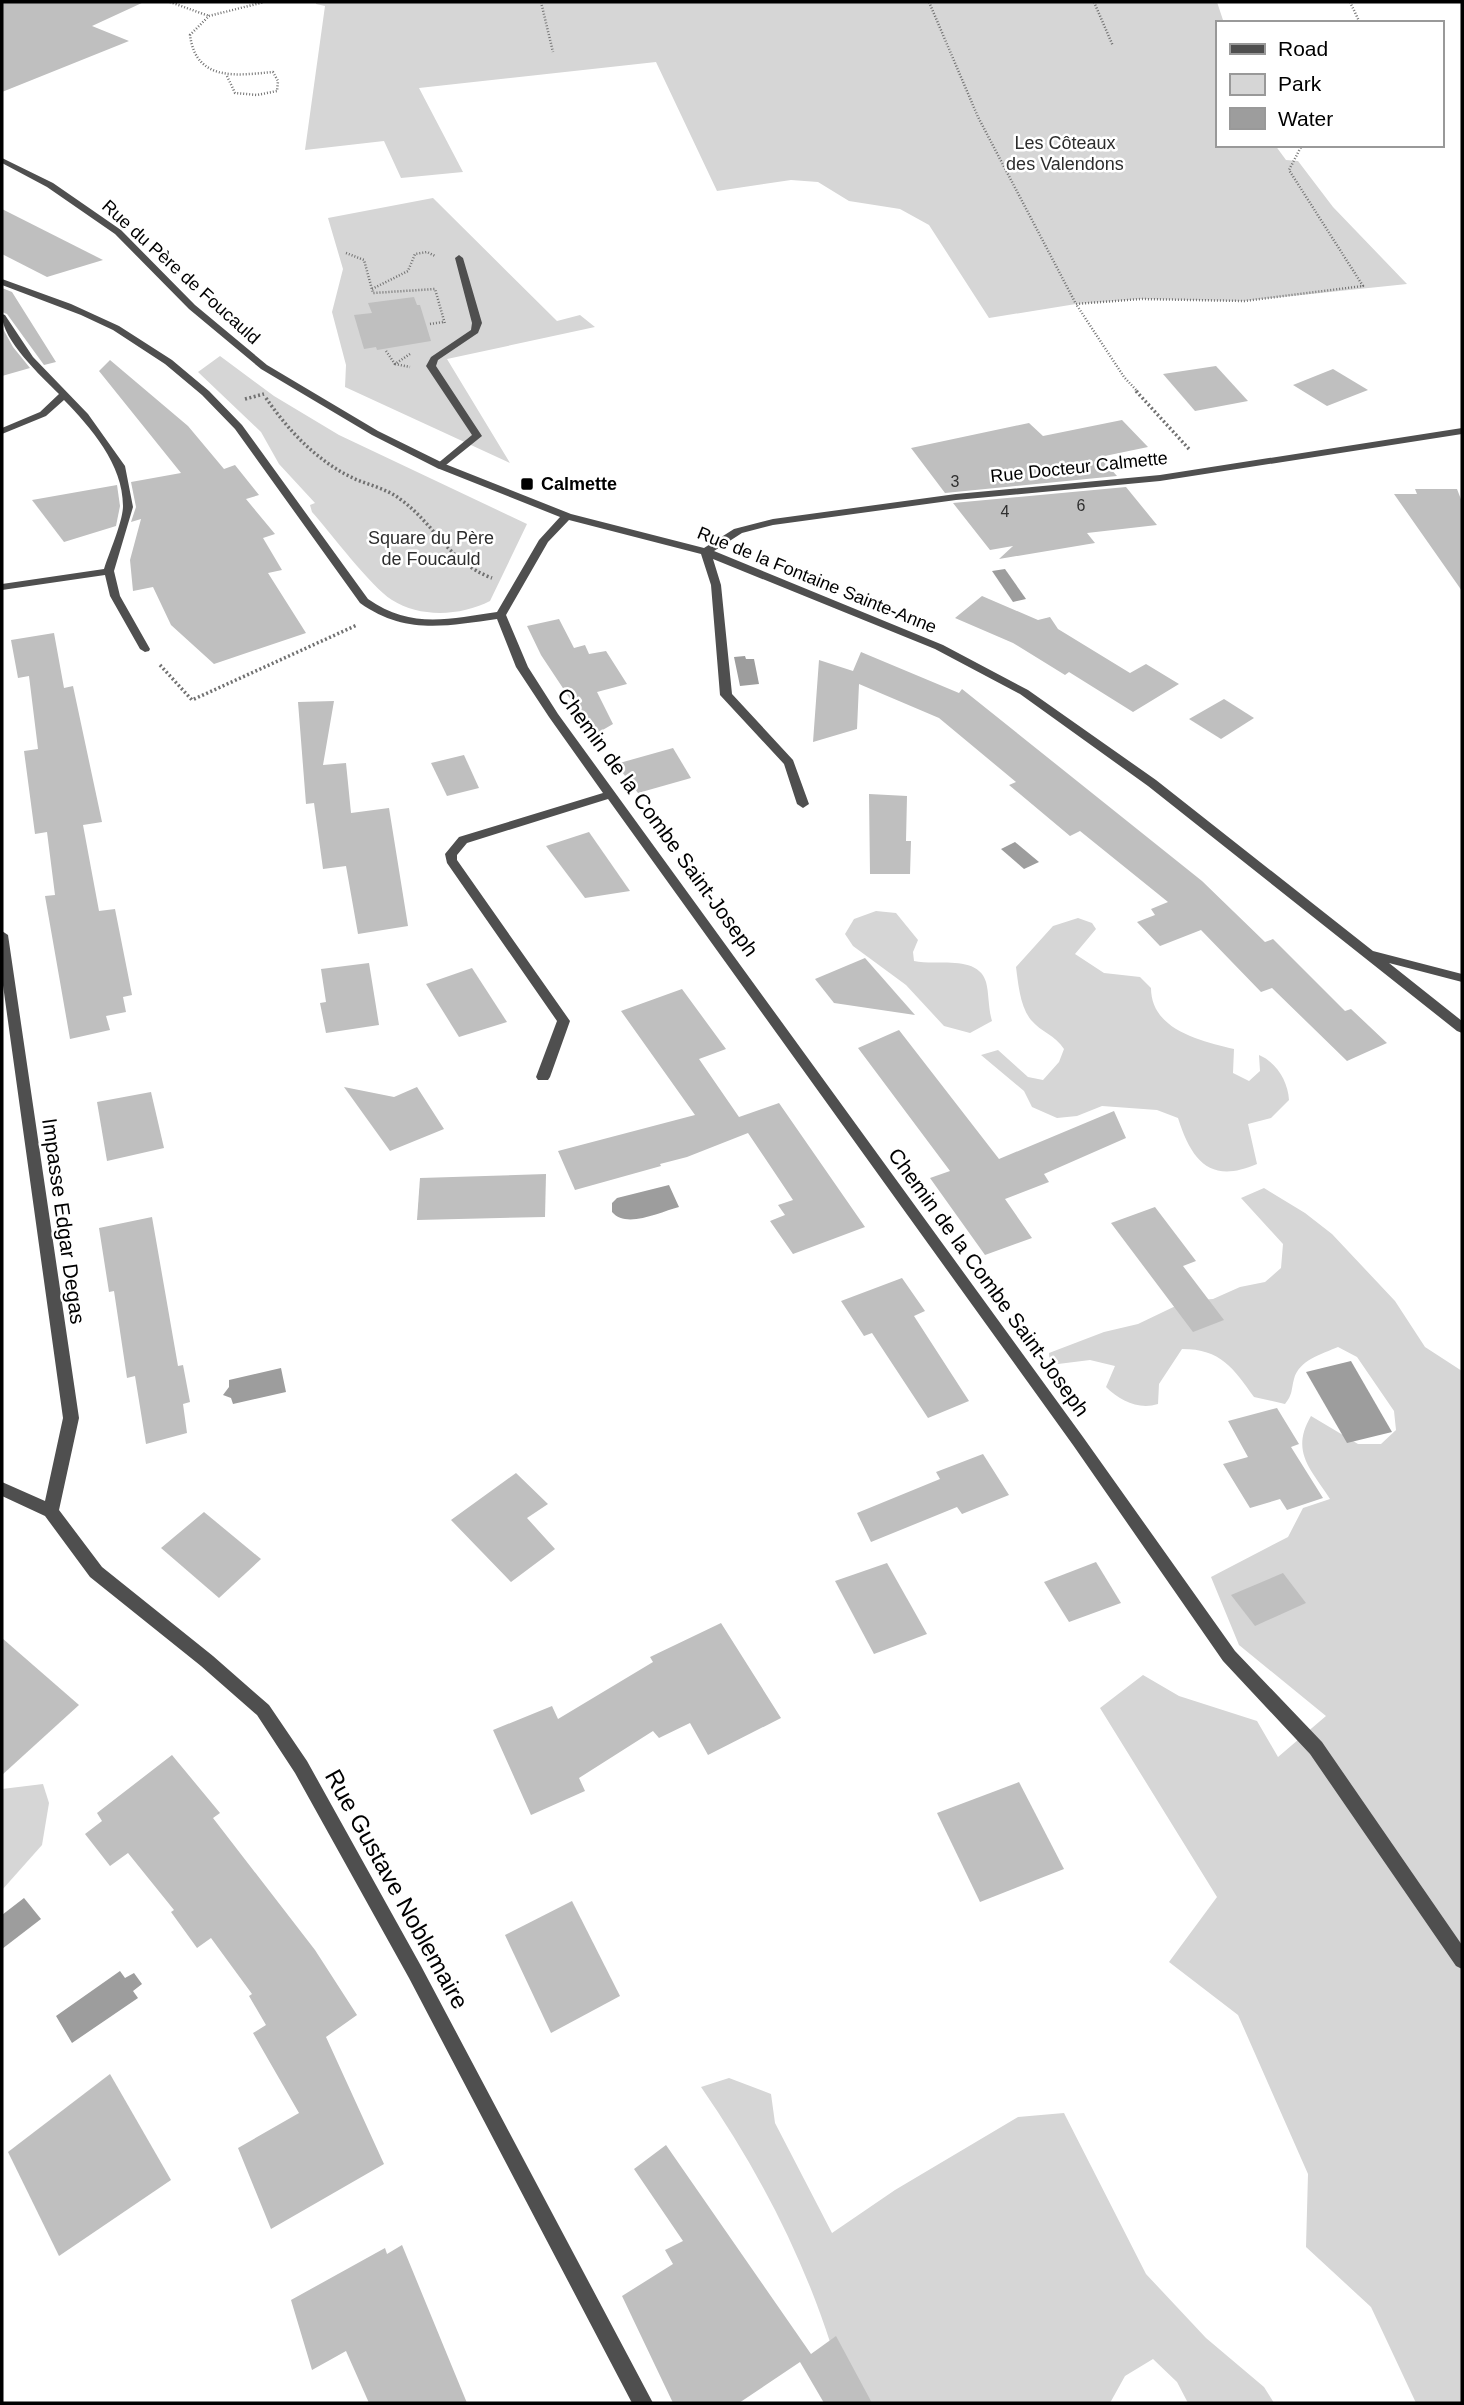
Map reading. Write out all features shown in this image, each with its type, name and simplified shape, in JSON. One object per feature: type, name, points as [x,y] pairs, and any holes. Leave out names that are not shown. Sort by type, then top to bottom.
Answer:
[{"type":"street","name":"Rue du Père de Foucauld","points":[[2,160],[50,185],[118,232],[192,307],[264,368],[342,416],[441,466],[566,516]]},
{"type":"street","points":[[441,466],[477,436],[431,366],[434,359],[475,331],[477,323],[459,258]]},
{"type":"street","points":[[2,282],[129,335],[222,406],[255,447],[264,465],[365,601],[380,614],[401,621],[426,624],[501,615],[544,540],[566,516]]},
{"type":"street","points":[[2,317],[30,359],[62,396],[85,416],[120,466],[128,507],[109,571],[115,596],[145,649]]},
{"type":"street","points":[[2,431],[43,414],[62,396]]},
{"type":"street","name":"Rue Docteur Calmette","points":[[706,552],[738,531],[773,522],[956,497],[1125,482],[1462,431]]},
{"type":"street","name":"Rue de la Fontaine Sainte-Anne","points":[[566,516],[706,552],[939,647],[1024,692],[1152,783],[1369,953],[1462,978]]},
{"type":"street","points":[[706,552],[716,585],[726,695],[789,763],[803,804]]},
{"type":"street","points":[[2,587],[109,571]]},
{"type":"street","name":"Chemin de la Combe Saint-Joseph","points":[[501,615],[522,667],[611,794],[1079,1441],[1229,1656],[1316,1748],[1462,1960]]},
{"type":"street","points":[[543,1077],[565,1021],[451,860],[451,854],[463,840],[611,794]]},
{"type":"street","name":"Impasse Edgar Degas","points":[[2,935],[71,1418],[51,1511]]},
{"type":"street","points":[[1369,953],[1462,1028]]},
{"type":"street","name":"Rue Gustave Noblemaire","points":[[2,1489],[51,1511],[96,1572],[207,1661],[263,1710],[294,1755],[490,2110],[643,2403]]},
{"type":"path","points":[[170,2],[209,16]]},
{"type":"path","points":[[227,76],[235,93],[257,95],[277,91],[278,81],[273,72],[227,76],[199,60],[190,46],[190,35],[209,16],[264,2]]},
{"type":"path","points":[[541,2],[553,52]]},
{"type":"path","points":[[929,2],[978,117],[1076,304],[1124,377],[1208,471]]},
{"type":"path","points":[[1094,2],[1113,46]]},
{"type":"path","points":[[1350,2],[1359,21]]},
{"type":"path","points":[[1076,304],[1141,299],[1244,301],[1363,286],[1289,170],[1301,147]]},
{"type":"path","points":[[346,253],[364,260],[374,300]]},
{"type":"path","points":[[372,291],[408,271],[415,254],[454,254],[459,258]]},
{"type":"path","points":[[372,291],[435,289],[447,329]]},
{"type":"path","points":[[430,324],[444,322]]},
{"type":"path","points":[[386,351],[395,364]]},
{"type":"path","points":[[395,364],[410,354]]},
{"type":"path","points":[[395,364],[431,366]]},
{"type":"path","points":[[264,394],[283,424],[295,436],[350,476],[398,497],[420,516],[459,564],[483,575],[520,582]]},
{"type":"path","points":[[145,649],[192,700],[380,614]]},
{"type":"green space","name":"Les Côteaux des Valendons","points":[[1217,2],[1223,21],[1216,21],[1216,147],[1276,147],[1286,160],[1298,161],[1333,207],[1407,284],[1244,301],[1141,299],[1076,304],[989,318],[929,225],[900,209],[849,201],[818,182],[791,180],[717,191],[656,62],[419,88],[463,172],[401,178],[384,141],[305,150],[325,6],[316,4]]},
{"type":"green space","points":[[433,198],[557,321],[580,315],[595,327],[447,359],[510,463],[345,387],[346,365],[332,312],[343,269],[328,218]]},
{"type":"green space","name":"Square du Père de Foucauld","points":[[220,356],[274,396],[339,435],[527,524],[490,601],[466,610],[441,613],[403,606],[383,593],[312,512],[310,505],[315,503],[279,464],[261,432],[198,372]]},
{"type":"green space","points":[[876,911],[896,913],[918,940],[913,952],[914,961],[965,964],[981,973],[987,986],[992,1021],[970,1033],[944,1026],[906,985],[853,946],[845,934],[854,919]]},
{"type":"green space","points":[[1078,918],[1092,923],[1096,929],[1075,954],[1104,973],[1140,977],[1151,988],[1153,1002],[1159,1014],[1169,1024],[1193,1037],[1234,1049],[1233,1073],[1249,1081],[1260,1071],[1259,1055],[1271,1062],[1280,1073],[1289,1100],[1271,1118],[1248,1124],[1257,1164],[1241,1170],[1227,1171],[1215,1170],[1205,1165],[1190,1147],[1178,1118],[1157,1110],[1102,1106],[1077,1116],[1057,1118],[1032,1107],[1024,1091],[981,1055],[998,1050],[1028,1077],[1043,1080],[1059,1062],[1064,1049],[1027,1015],[1020,994],[1016,967],[1053,926]]},
{"type":"green space","points":[[1264,1188],[1305,1213],[1332,1234],[1395,1301],[1425,1347],[1462,1371],[1462,2403],[1416,2403],[1371,2307],[1306,2247],[1308,2174],[1238,2015],[1169,1962],[1217,1897],[1100,1708],[1143,1675],[1179,1696],[1257,1721],[1278,1757],[1326,1716],[1239,1645],[1211,1577],[1288,1537],[1303,1508],[1330,1499],[1310,1469],[1303,1450],[1302,1440],[1311,1416],[1358,1444],[1381,1444],[1396,1430],[1394,1411],[1357,1357],[1338,1347],[1306,1362],[1297,1372],[1291,1395],[1285,1404],[1254,1397],[1225,1362],[1207,1352],[1195,1350],[1182,1349],[1159,1384],[1158,1404],[1151,1406],[1130,1403],[1106,1387],[1115,1366],[1090,1360],[1050,1365],[1049,1353],[1104,1332],[1138,1324],[1186,1301],[1213,1299],[1240,1287],[1265,1282],[1281,1268],[1283,1244],[1241,1198]]},
{"type":"green space","points":[[43,1784],[49,1803],[42,1845],[2,1890],[2,1789]]},
{"type":"green space","points":[[729,2078],[771,2094],[775,2123],[832,2233],[895,2190],[1018,2117],[1064,2113],[1146,2274],[1206,2338],[1264,2387],[1274,2403],[1188,2403],[1177,2382],[1153,2359],[1125,2376],[1110,2403],[847,2403],[822,2320],[789,2239],[748,2161],[701,2087]]},
{"type":"water","points":[[1005,569],[1026,599],[1013,602],[992,571]]},
{"type":"water","points":[[745,656],[746,659],[754,659],[759,684],[740,686],[734,657]]},
{"type":"water","points":[[1015,842],[1039,862],[1024,869],[1001,849]]},
{"type":"water","points":[[669,1185],[679,1207],[634,1219],[618,1217],[612,1212],[612,1203],[617,1198]]},
{"type":"water","points":[[1351,1361],[1392,1432],[1347,1443],[1306,1372]]},
{"type":"water","points":[[281,1368],[286,1392],[233,1404],[231,1398],[223,1395],[229,1387],[229,1380]]},
{"type":"water","points":[[24,1898],[41,1919],[2,1949],[2,1915]]},
{"type":"water","points":[[120,1971],[125,1978],[134,1973],[142,1984],[133,1991],[138,1998],[72,2043],[56,2016]]},
{"type":"building","points":[[2,2],[144,2],[92,26],[129,41],[2,92]]},
{"type":"building","points":[[2,209],[103,260],[47,277],[2,254]]},
{"type":"building","points":[[2,288],[12,292],[56,362],[44,365],[7,314],[2,312]]},
{"type":"building","points":[[414,297],[417,305],[420,305],[431,341],[377,350],[376,347],[364,349],[354,315],[372,313],[368,303]]},
{"type":"building","points":[[2,327],[13,347],[30,368],[2,376]]},
{"type":"building","points":[[110,360],[188,426],[224,469],[235,465],[259,495],[246,499],[275,534],[263,538],[282,570],[268,573],[306,633],[214,664],[171,625],[153,587],[133,591],[130,560],[141,519],[131,522],[136,507],[131,482],[181,473],[99,371]]},
{"type":"building","points":[[1216,366],[1248,401],[1195,411],[1163,374]]},
{"type":"building","points":[[1333,369],[1368,390],[1327,406],[1293,385]]},
{"type":"building","points":[[1122,420],[1148,447],[1100,457],[1117,476],[945,493],[911,448],[1029,423],[1043,436]]},
{"type":"building","points":[[117,485],[120,506],[116,526],[64,542],[32,500]]},
{"type":"building","points":[[1126,487],[1157,525],[1087,533],[1095,543],[999,559],[1013,546],[990,550],[953,503]]},
{"type":"building","points":[[1415,489],[1457,489],[1462,502],[1462,591],[1394,494],[1417,494]]},
{"type":"building","points":[[982,596],[1038,620],[1050,617],[1058,629],[1130,673],[1146,664],[1179,684],[1133,712],[1069,672],[1065,675],[1013,643],[955,618]]},
{"type":"building","points":[[559,619],[574,648],[585,645],[589,654],[606,651],[627,684],[597,692],[613,724],[594,735],[541,655],[527,626]]},
{"type":"building","points":[[54,633],[64,688],[73,686],[102,822],[83,825],[99,911],[115,909],[132,995],[123,997],[126,1012],[106,1016],[110,1030],[70,1039],[45,896],[55,895],[47,832],[35,834],[24,751],[38,749],[29,676],[18,678],[11,640]]},
{"type":"building","points":[[861,652],[959,693],[962,689],[1202,881],[1265,942],[1273,939],[1345,1011],[1351,1009],[1387,1043],[1347,1061],[1272,988],[1261,992],[1201,930],[1160,946],[1137,922],[1155,915],[1151,909],[1168,902],[1080,831],[1070,836],[1009,785],[1016,782],[939,718],[859,684],[857,729],[813,742],[819,660],[853,671]]},
{"type":"building","points":[[1224,699],[1254,718],[1221,739],[1189,719]]},
{"type":"building","points":[[334,701],[323,765],[346,763],[351,813],[389,808],[408,926],[358,934],[346,866],[323,869],[314,803],[306,804],[298,702]]},
{"type":"building","points":[[673,748],[691,778],[638,793],[616,764]]},
{"type":"building","points":[[464,755],[479,788],[447,796],[431,763]]},
{"type":"building","points":[[869,794],[907,796],[906,841],[911,841],[910,874],[870,874]]},
{"type":"building","points":[[589,832],[630,891],[585,898],[546,846]]},
{"type":"building","points":[[865,958],[915,1015],[834,1003],[815,979]]},
{"type":"building","points":[[369,963],[379,1025],[326,1033],[320,1003],[326,1002],[321,969]]},
{"type":"building","points":[[472,968],[507,1022],[459,1037],[426,984]]},
{"type":"building","points":[[682,989],[726,1049],[699,1059],[739,1117],[779,1103],[865,1227],[793,1254],[770,1221],[785,1215],[778,1205],[793,1200],[748,1133],[687,1157],[660,1164],[661,1166],[575,1190],[558,1151],[695,1115],[621,1011]]},
{"type":"building","points":[[899,1030],[999,1159],[1114,1111],[1126,1138],[1044,1174],[1049,1182],[1005,1199],[1032,1238],[985,1255],[930,1178],[950,1171],[858,1048]]},
{"type":"building","points":[[344,1087],[394,1097],[417,1087],[444,1129],[390,1151]]},
{"type":"building","points":[[151,1092],[164,1148],[107,1161],[97,1102]]},
{"type":"building","points":[[546,1174],[545,1217],[417,1220],[420,1178]]},
{"type":"building","points":[[1155,1207],[1196,1261],[1183,1266],[1224,1320],[1193,1332],[1111,1223]]},
{"type":"building","points":[[152,1217],[178,1366],[183,1365],[190,1402],[183,1404],[187,1433],[146,1444],[135,1376],[127,1378],[114,1291],[109,1292],[99,1228]]},
{"type":"building","points":[[902,1278],[925,1311],[914,1316],[969,1401],[928,1418],[872,1333],[864,1336],[841,1301]]},
{"type":"building","points":[[1277,1408],[1299,1444],[1291,1447],[1323,1498],[1287,1510],[1280,1499],[1250,1508],[1223,1464],[1248,1457],[1228,1421]]},
{"type":"building","points":[[983,1454],[1009,1495],[962,1514],[957,1507],[871,1542],[857,1513],[940,1479],[936,1472]]},
{"type":"building","points":[[516,1473],[548,1504],[527,1518],[555,1549],[511,1582],[451,1520]]},
{"type":"building","points":[[204,1512],[261,1559],[219,1598],[161,1548]]},
{"type":"building","points":[[1096,1562],[1121,1603],[1069,1622],[1044,1582]]},
{"type":"building","points":[[887,1563],[927,1634],[874,1654],[835,1581]]},
{"type":"building","points":[[1283,1573],[1306,1603],[1255,1626],[1231,1595]]},
{"type":"building","points":[[721,1623],[781,1718],[708,1755],[690,1723],[659,1738],[653,1731],[579,1778],[585,1791],[531,1815],[493,1730],[552,1706],[558,1719],[653,1662],[650,1657]]},
{"type":"building","points":[[2,1638],[79,1705],[2,1775]]},
{"type":"building","points":[[172,1755],[220,1813],[213,1818],[315,1950],[357,2015],[326,2037],[384,2164],[271,2229],[238,2148],[299,2113],[253,2033],[266,2025],[249,1996],[252,1994],[211,1938],[197,1948],[171,1912],[174,1910],[128,1853],[110,1866],[85,1834],[102,1821],[97,1813]]},
{"type":"building","points":[[1019,1782],[1064,1869],[980,1902],[937,1813]]},
{"type":"building","points":[[572,1901],[620,1996],[551,2033],[505,1935]]},
{"type":"building","points":[[110,2074],[171,2180],[59,2256],[8,2152]]},
{"type":"building","points":[[666,2145],[811,2354],[836,2336],[872,2403],[824,2403],[800,2362],[739,2403],[673,2403],[622,2296],[673,2264],[665,2250],[683,2241],[634,2169]]},
{"type":"building","points":[[402,2245],[467,2403],[369,2403],[346,2351],[312,2370],[291,2300],[385,2248],[387,2254]]},
{"type":"place","name":"Calmette","points":[[527,484]]}]
